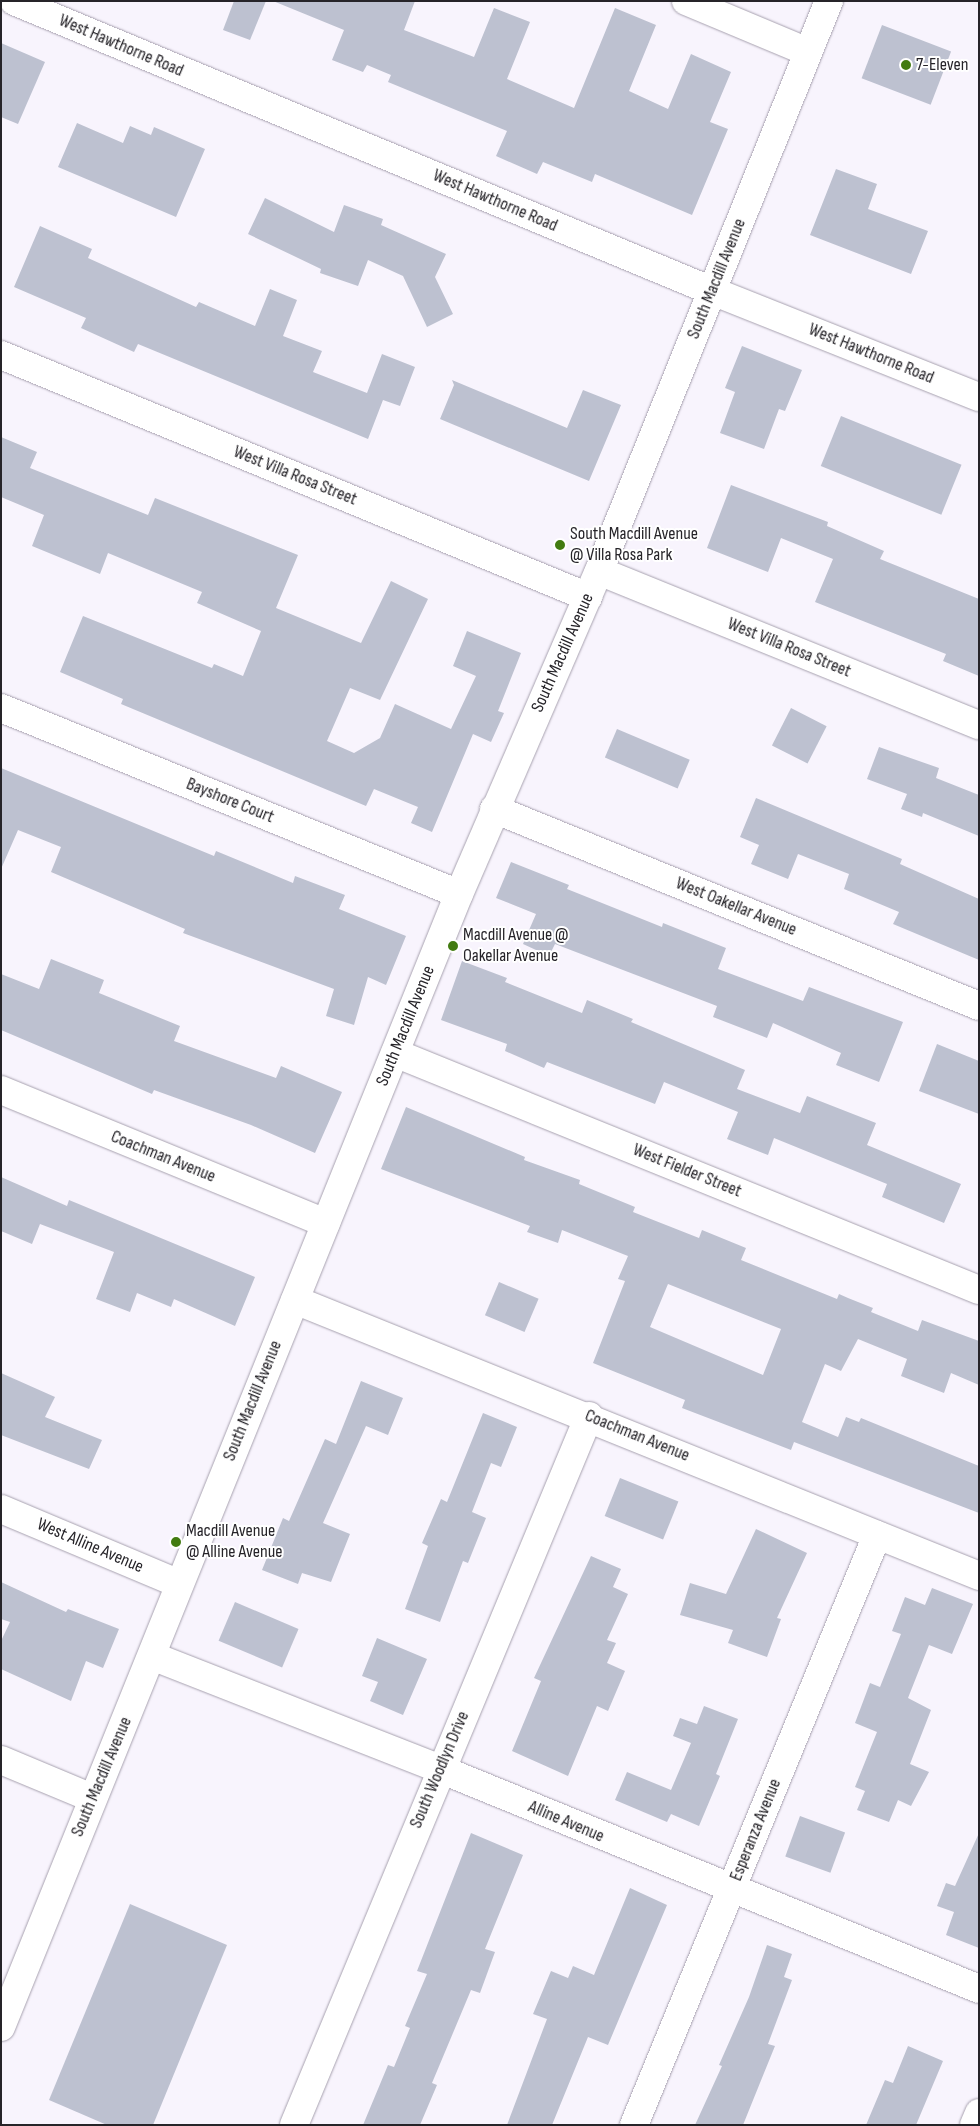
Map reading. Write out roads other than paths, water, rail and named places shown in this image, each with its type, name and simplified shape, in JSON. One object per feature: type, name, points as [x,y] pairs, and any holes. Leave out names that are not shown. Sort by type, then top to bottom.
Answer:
[{"type":"street","name":"West Hawthorne Road","points":[[14,1],[712,291],[979,397]]},
{"type":"street","points":[[686,1],[808,52]]},
{"type":"street","name":"South Macdill Avenue","points":[[1,2027],[459,894],[494,809],[599,571],[829,1]]},
{"type":"street","name":"West Villa Rosa Street","points":[[1,355],[588,597]]},
{"type":"street","name":"West Villa Rosa Street","points":[[599,571],[979,725]]},
{"type":"street","name":"Bayshore Court","points":[[1,708],[459,894]]},
{"type":"street","name":"West Oakellar Avenue","points":[[494,809],[979,1006]]},
{"type":"street","name":"West Fielder Street","points":[[395,1053],[979,1290]]},
{"type":"street","name":"Coachman Avenue","points":[[1,1090],[326,1223]]},
{"type":"street","name":"Coachman Avenue","points":[[295,1300],[589,1416],[979,1576]]},
{"type":"street","name":"South Woodlyn Drive","points":[[294,2125],[440,1769],[589,1416]]},
{"type":"street","name":"West Alline Avenue","points":[[1,1509],[180,1584]]},
{"type":"street","name":"Esperanza Avenue","points":[[634,2125],[877,1535]]},
{"type":"street","name":"Alline Avenue","points":[[152,1656],[440,1769],[731,1890],[979,1989]]},
{"type":"street","points":[[1,1760],[92,1798]]},
{"type":"street","points":[[974,2125],[979,2113]]},
{"type":"place","name":"7-Eleven","points":[[906,65]]},
{"type":"place","name":"South Macdill Avenue @ Villa Rosa Park","points":[[560,545]]},
{"type":"place","name":"Macdill Avenue @ Oakellar Avenue","points":[[453,946]]},
{"type":"place","name":"Macdill Avenue @ Alline Avenue","points":[[176,1542]]}]
